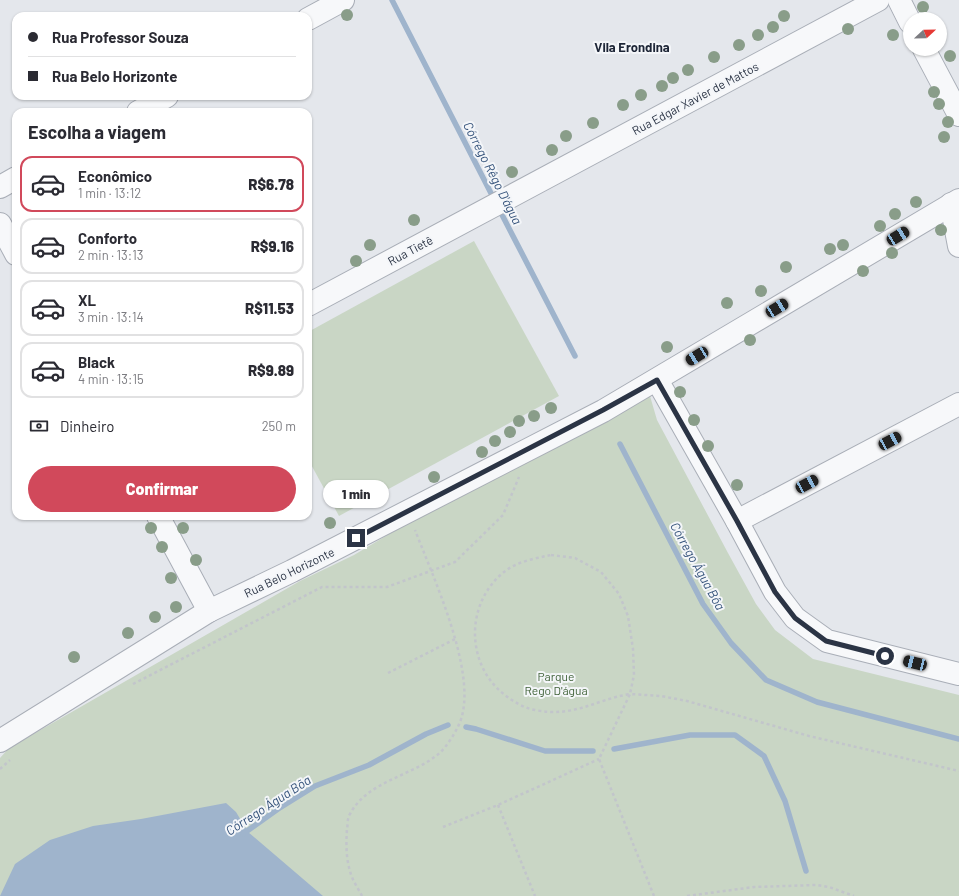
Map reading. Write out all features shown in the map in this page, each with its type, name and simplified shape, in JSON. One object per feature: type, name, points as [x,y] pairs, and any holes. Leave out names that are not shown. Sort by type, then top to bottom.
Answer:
[{"type":"street","points":[[312,17],[343,0]]},
{"type":"street","name":"Rua Edgar Xavier de Mattos","points":[[513,195],[878,0]]},
{"type":"street","points":[[898,0],[905,12]]},
{"type":"street","points":[[928,56],[959,115]]},
{"type":"street","points":[[145,108],[160,100]]},
{"type":"street","points":[[0,187],[12,180]]},
{"type":"street","name":"Rua Tietê","points":[[312,303],[513,195]]},
{"type":"street","points":[[955,202],[959,246]]},
{"type":"street","name":"Rua Belo Horizonte","points":[[5,750],[209,611],[292,571],[603,410],[657,380],[955,202]]},
{"type":"street","points":[[0,224],[12,246]]},
{"type":"street","points":[[657,380],[737,521],[775,592],[795,618],[826,641],[959,674]]},
{"type":"street","points":[[737,521],[959,404]]},
{"type":"street","points":[[160,520],[209,611]]},
{"type":"path","points":[[132,684],[322,587],[387,587],[455,562],[503,516],[520,475]]},
{"type":"path","points":[[362,896],[350,872],[346,843],[349,815],[364,795],[437,756],[452,738],[462,717],[465,698],[461,664],[453,630],[408,511]]},
{"type":"path","points":[[443,827],[498,805],[599,759],[630,694],[634,675],[633,649],[628,616],[619,594],[601,572],[575,558],[551,555],[529,560],[508,569],[493,583],[482,600],[475,620],[475,643],[481,666],[497,688],[515,703],[534,710],[558,713],[580,709],[618,696],[630,694],[661,696],[686,700],[809,736],[959,771]]},
{"type":"path","points":[[388,674],[455,639]]},
{"type":"path","points":[[0,769],[5,750]]},
{"type":"path","points":[[599,759],[654,896]]},
{"type":"path","points":[[498,805],[535,896]]},
{"type":"path","points":[[687,896],[754,887],[816,885],[829,887],[854,896]]},
{"type":"green space","points":[[474,241],[559,396],[339,516],[312,466],[312,330]]},
{"type":"green space","name":"Parque Rego D'água","points":[[650,396],[657,420],[728,553],[756,604],[775,630],[813,659],[959,695],[959,896],[0,896],[0,758],[9,748],[300,581],[354,555],[515,459]]},
{"type":"water","points":[[226,803],[236,812],[248,832],[323,896],[0,896],[15,864],[50,840],[93,826],[141,819]]},
{"type":"waterway","name":"Córrego Rêgo D'água","points":[[392,0],[495,201]]},
{"type":"waterway","name":"Córrego Rêgo D'água","points":[[499,209],[575,356]]},
{"type":"waterway","name":"Córrego Água Bôa","points":[[620,444],[703,604],[731,643],[766,680],[817,702],[959,739]]},
{"type":"waterway","name":"Córrego Água Bõa","points":[[243,834],[278,809],[315,786],[369,765],[426,734],[448,725]]},
{"type":"waterway","name":"Córrego Água Bõa","points":[[466,727],[545,751],[593,751]]},
{"type":"waterway","name":"Córrego Água Bõa","points":[[614,749],[690,735],[735,735],[764,756],[785,801],[806,871]]},
{"type":"district","name":"Vila Erondina","points":[[632,47]]},
{"type":"route","points":[[356,538],[603,410],[657,380],[737,521],[775,592],[795,618],[826,641],[885,656]]}]
